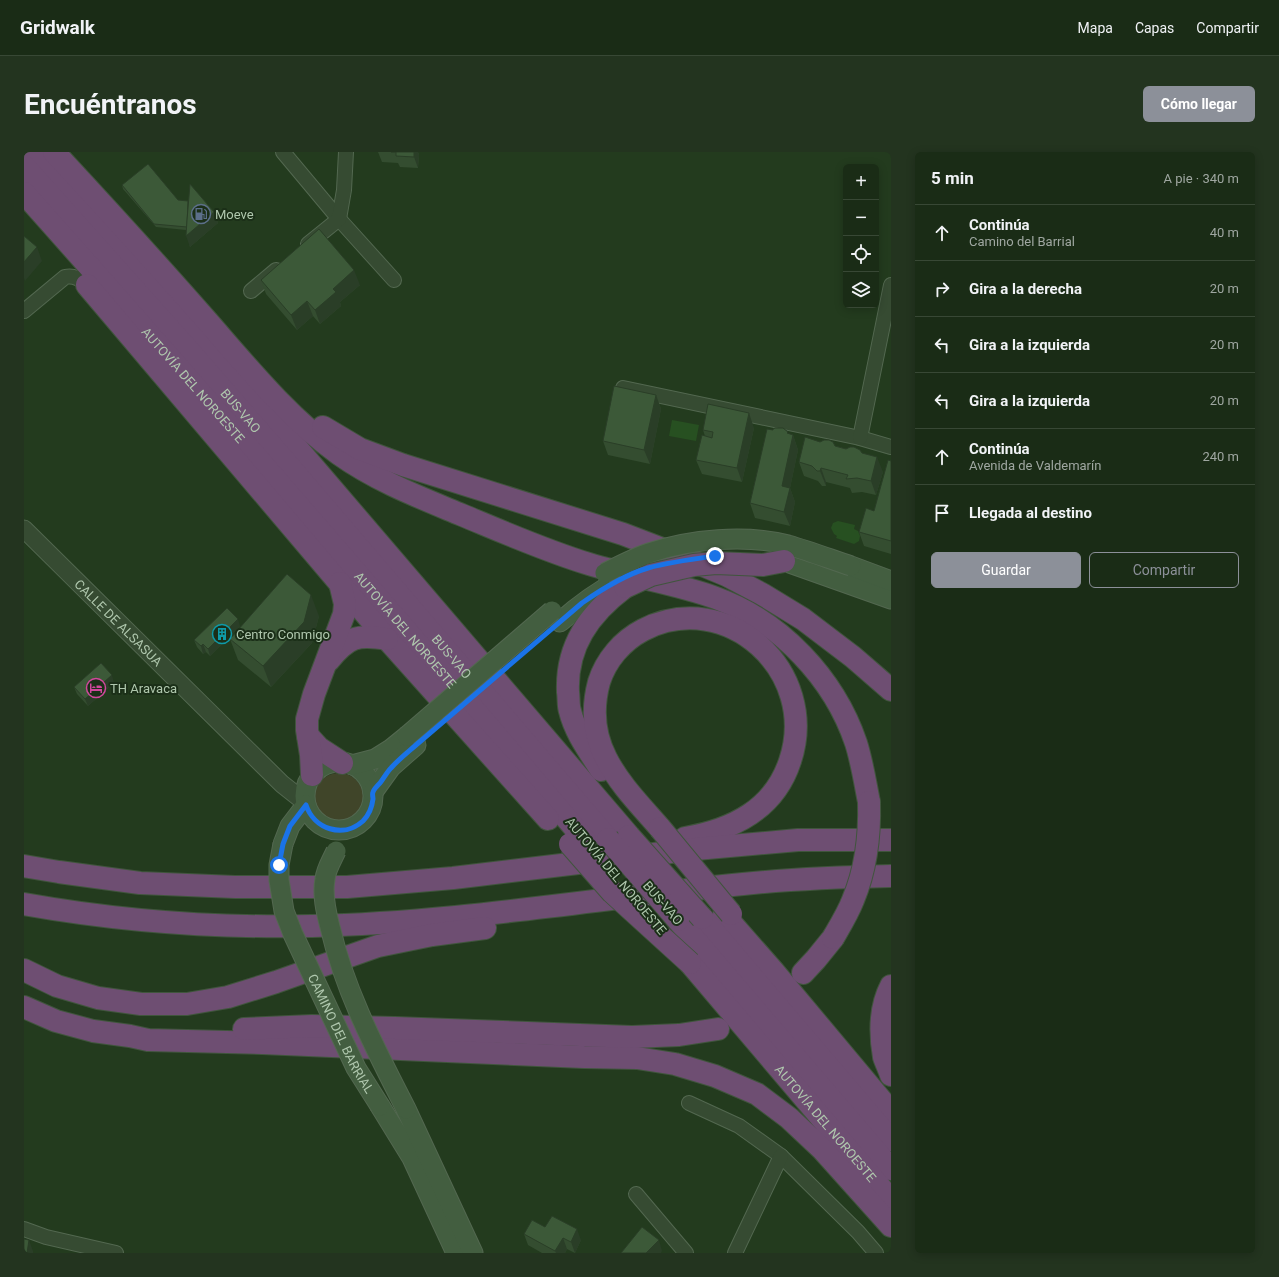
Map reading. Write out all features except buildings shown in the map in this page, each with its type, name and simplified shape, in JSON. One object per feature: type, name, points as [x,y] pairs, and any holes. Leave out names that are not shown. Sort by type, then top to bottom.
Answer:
[{"type":"highway","points":[[35,152],[279,427],[618,837],[702,918],[891,1140]]},
{"type":"highway","points":[[54,152],[156,263],[278,401],[340,455],[367,472],[400,489],[558,554],[588,564],[681,586],[720,599],[754,616],[780,634],[810,664],[837,702],[855,741],[862,762],[869,802],[869,828],[868,843],[860,880],[854,899],[833,938],[816,960],[803,973]]},
{"type":"highway","points":[[66,152],[266,375],[314,421],[360,449],[403,465],[623,534],[669,551],[726,575],[762,594],[803,620],[853,657],[891,690]]},
{"type":"highway","name":"BUS-VAO","points":[[24,166],[618,837],[678,920],[891,1169]]},
{"type":"highway","name":"AUTOVÍA DEL NOROESTE","points":[[24,192],[180,368],[407,630],[578,842],[690,963],[891,1200]]},
{"type":"highway","points":[[24,214],[85,283],[387,638],[578,842]]},
{"type":"highway","points":[[784,561],[763,565],[716,563],[694,565],[651,575],[616,580],[610,599],[596,613],[579,639],[572,655],[568,680],[569,710],[581,739],[601,770],[656,829],[728,915],[751,938],[774,972],[891,1112]]},
{"type":"highway","points":[[311,778],[312,755],[307,724],[310,707],[344,614],[345,604],[340,583]]},
{"type":"highway","points":[[453,878],[688,838],[714,832],[742,820],[768,798],[777,787],[784,774],[793,750],[796,730],[794,707],[787,683],[780,669],[772,658],[758,645],[736,630],[709,620],[695,618],[668,621],[649,627],[635,634],[614,653],[606,666],[596,692],[594,719],[606,758],[656,829]]},
{"type":"highway","points":[[325,666],[337,652],[350,641],[363,636],[387,638]]},
{"type":"highway","points":[[308,736],[319,748],[347,764]]},
{"type":"highway","points":[[24,866],[140,883],[235,887],[347,887],[453,878],[696,850],[798,840],[891,840]]},
{"type":"highway","points":[[24,904],[60,911],[137,920],[232,925],[311,926],[447,918],[743,884],[821,878],[891,876]]},
{"type":"highway","points":[[24,970],[57,986],[98,998],[141,1004],[187,1004],[228,997],[276,982],[378,946],[432,935],[617,910],[743,884]]},
{"type":"highway","points":[[891,986],[887,994],[881,1024],[884,1058],[891,1075]]},
{"type":"highway","points":[[24,1007],[56,1021],[93,1031],[148,1040],[637,1058],[675,1064],[715,1076],[757,1094],[783,1113],[822,1149],[891,1226]]},
{"type":"highway","points":[[130,1036],[150,1032],[312,1026],[632,1037],[679,1035],[718,1029]]},
{"type":"main road","points":[[373,792],[412,740],[556,617],[582,603],[616,580],[631,560],[651,552],[696,542],[718,539],[752,540],[786,545],[851,566],[891,581]]},
{"type":"main road","points":[[784,561],[891,599]]},
{"type":"main road","points":[[347,764],[360,769],[366,776],[373,792],[371,807],[364,819],[352,828],[335,830],[324,826],[314,819],[306,804],[306,788],[317,770],[329,764],[347,764],[375,759],[391,749],[412,740]]},
{"type":"main road","name":"CAMINO DEL BARRIAL","points":[[306,804],[290,826],[283,844],[278,880],[284,911],[293,934],[356,1068],[412,1158],[456,1253]]},
{"type":"main road","name":"CAMINO DEL BARRIAL","points":[[352,828],[336,851],[328,867],[325,879],[325,905],[332,938],[350,993],[473,1253]]},
{"type":"street","points":[[283,152],[339,219],[394,280]]},
{"type":"street","points":[[298,252],[339,219],[344,190],[346,152]]},
{"type":"street","points":[[251,291],[286,262]]},
{"type":"street","points":[[24,311],[67,277],[76,277],[85,283]]},
{"type":"street","points":[[860,438],[891,285]]},
{"type":"street","points":[[623,388],[860,438],[891,447]]},
{"type":"street","name":"CALLE DE ALSASUA","points":[[24,529],[282,784],[306,804]]},
{"type":"street","points":[[282,784],[296,786],[311,778]]},
{"type":"street","points":[[689,1103],[739,1126],[781,1156],[858,1232],[876,1253]]},
{"type":"street","points":[[735,1253],[781,1156]]},
{"type":"street","points":[[636,1194],[686,1253]]},
{"type":"street","points":[[24,1229],[46,1237],[116,1253]]},
{"type":"shaded area","points":[[672,420],[699,425],[696,441],[669,436]]},
{"type":"shaded area","points":[[838,521],[855,525],[854,529],[858,531],[860,536],[859,541],[854,544],[836,538],[837,536],[831,528],[833,523]]},
{"type":"shaded area","points":[[334,773],[344,773],[356,780],[363,792],[363,802],[356,814],[344,821],[334,821],[326,817],[319,810],[315,802],[315,792],[319,784],[326,777]]},
{"type":"place","name":"Moeve","points":[[201,214]]},
{"type":"place","name":"Centro Conmigo","points":[[222,634]]},
{"type":"place","name":"TH Aravaca","points":[[96,688]]},
{"type":"route","points":[[279,865],[283,844],[290,826],[306,805],[314,819],[329,829],[341,830],[352,828],[359,824],[364,819],[371,807],[373,792],[391,767],[582,603],[604,588],[647,568],[684,560],[715,556]]}]
